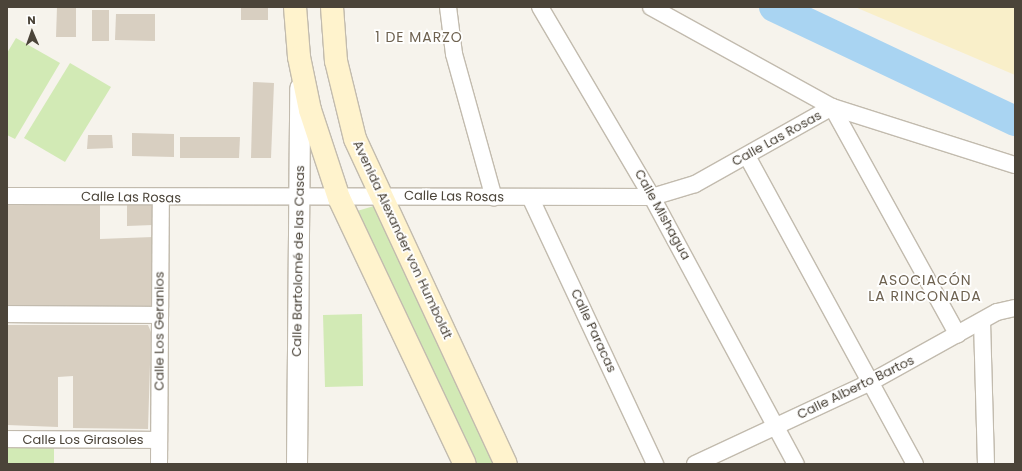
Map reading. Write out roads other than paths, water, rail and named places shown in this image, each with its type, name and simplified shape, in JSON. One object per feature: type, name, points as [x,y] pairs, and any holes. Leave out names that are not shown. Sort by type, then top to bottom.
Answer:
[{"type":"main road","points":[[296,7],[300,57],[310,110],[339,198],[465,464]]},
{"type":"main road","name":"Avenida Alexander von Humboldt","points":[[332,7],[341,84],[355,139],[506,464]]},
{"type":"street","points":[[448,7],[454,54],[494,198]]},
{"type":"street","name":"Calle Mishagua","points":[[540,7],[652,197],[779,426],[796,464]]},
{"type":"street","points":[[650,7],[832,107],[1015,165]]},
{"type":"street","name":"Calle Bartolomé de las Casas","points":[[297,464],[300,57]]},
{"type":"street","name":"Calle Las Rosas","points":[[7,196],[339,198],[380,195],[531,199],[652,197],[695,184],[832,107]]},
{"type":"street","points":[[832,107],[958,335]]},
{"type":"street","points":[[747,156],[915,464]]},
{"type":"street","name":"Calle Los Geranios","points":[[159,464],[161,198]]},
{"type":"street","name":"Calle Paracas","points":[[531,199],[655,464]]},
{"type":"street","name":"Calle Alberto Bartos","points":[[695,464],[871,382],[958,335],[996,312],[1015,308]]},
{"type":"street","points":[[7,314],[160,315]]},
{"type":"street","points":[[982,321],[986,464]]},
{"type":"street","name":"Calle Los Girasoles","points":[[7,439],[159,440]]},
{"type":"waterway","points":[[774,7],[1015,121]]},
{"type":"district","name":"1 DE MARZO","points":[[419,37]]},
{"type":"district","name":"ASOCIACÓN LA RINCONADA","points":[[925,288]]}]
